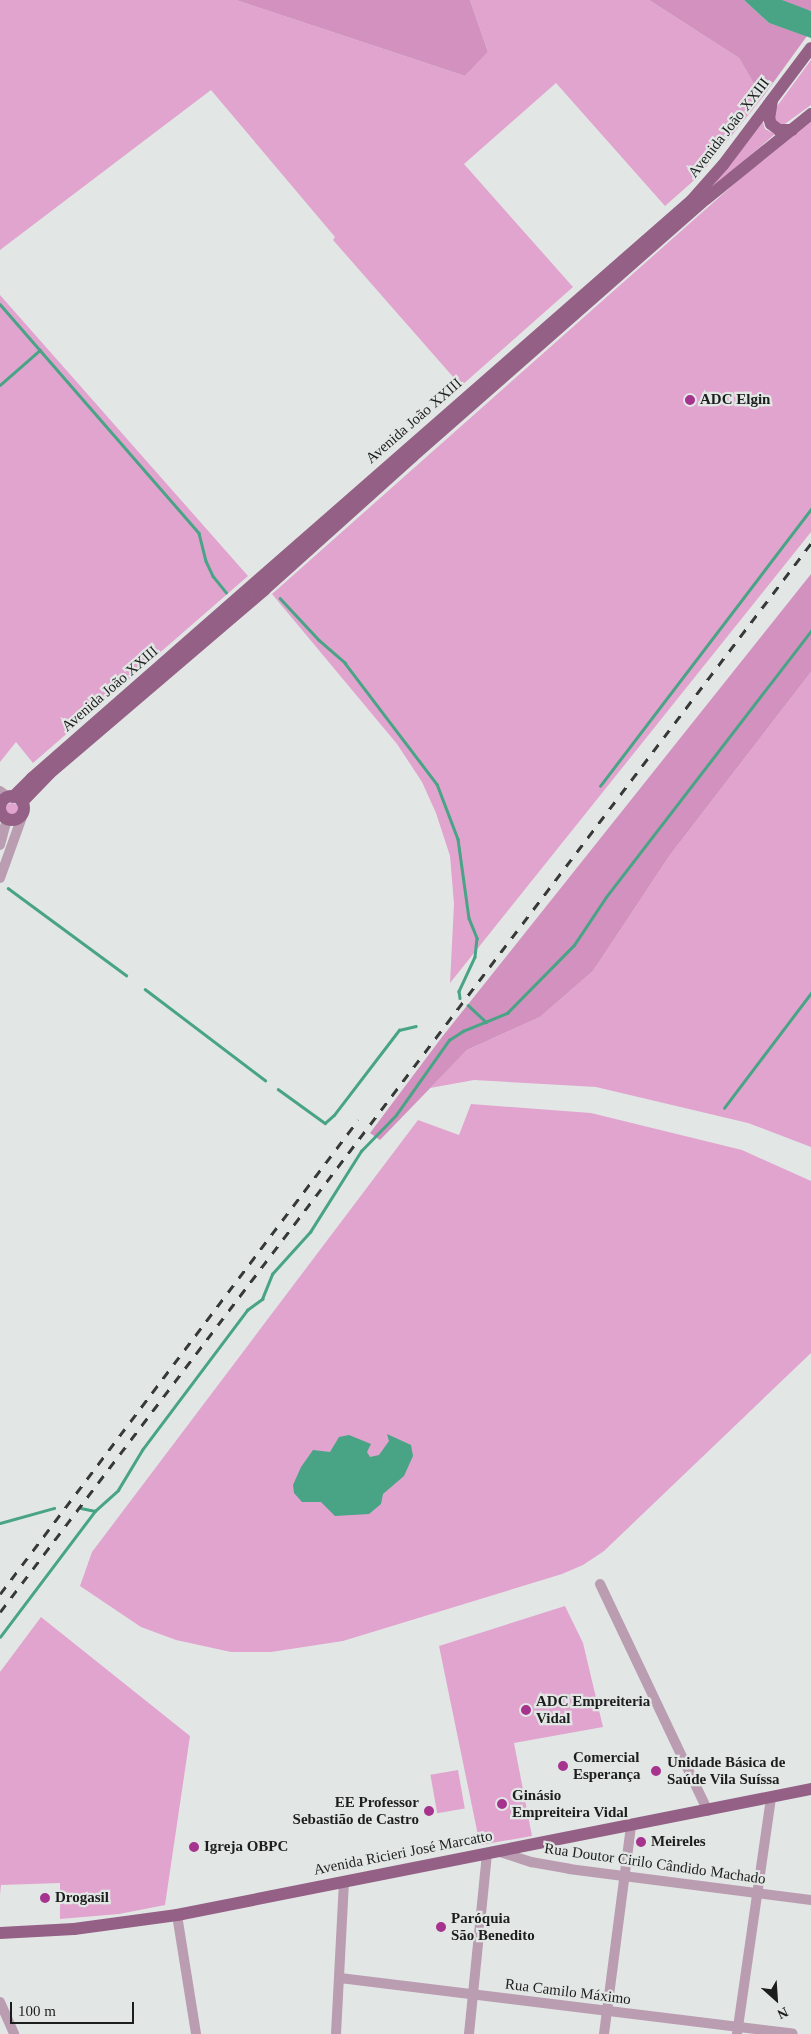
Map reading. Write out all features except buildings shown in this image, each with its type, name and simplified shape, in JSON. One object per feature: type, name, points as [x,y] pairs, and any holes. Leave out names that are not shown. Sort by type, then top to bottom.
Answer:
[{"type":"main road","name":"Avenida João XXIII","points":[[10,801],[39,772],[692,200],[723,165],[811,48]]},
{"type":"main road","points":[[772,98],[769,118],[771,124],[779,130],[792,130]]},
{"type":"main road","name":"Avenida João XXIII","points":[[10,801],[50,773],[264,590],[412,457],[706,199],[811,114]]},
{"type":"main road","points":[[10,801],[16,820],[4,819],[0,810],[10,801]]},
{"type":"main road","name":"Avenida Ricieri José Marcatto","points":[[0,1933],[74,1929],[177,1915],[708,1811],[811,1789]]},
{"type":"street","points":[[0,878],[10,801]]},
{"type":"street","points":[[0,845],[4,819]]},
{"type":"street","points":[[600,1584],[708,1811]]},
{"type":"street","points":[[738,2030],[756,1892],[771,1797]]},
{"type":"street","points":[[604,2034],[631,1825]]},
{"type":"street","points":[[469,2034],[492,1852]]},
{"type":"street","name":"Rua Doutor Cirilo Cândido Machado","points":[[492,1852],[531,1862],[624,1876],[811,1900]]},
{"type":"street","points":[[336,2034],[344,1882]]},
{"type":"street","points":[[177,1915],[196,2034]]},
{"type":"street","name":"Rua Camilo Máximo","points":[[340,1978],[738,2030],[793,2034]]},
{"type":"street","points":[[0,2002],[14,2034]]},
{"type":"shaded area","points":[[0,0],[236,0],[465,76],[488,52],[470,0],[649,0],[739,58],[762,98],[699,176],[665,206],[556,83],[464,164],[573,287],[461,386],[333,240],[335,237],[211,90],[0,250]]},
{"type":"shaded area","points":[[236,0],[470,0],[488,52],[465,76]]},
{"type":"shaded area","points":[[649,0],[744,0],[769,23],[807,36],[762,98],[739,58]]},
{"type":"shaded area","points":[[744,0],[782,0],[811,11],[811,38],[769,23]]},
{"type":"shaded area","points":[[782,0],[811,0],[811,11],[788,4]]},
{"type":"shaded area","points":[[811,60],[811,105],[782,126],[773,121],[775,109]]},
{"type":"shaded area","points":[[763,122],[765,129],[775,134],[708,192]]},
{"type":"shaded area","points":[[811,122],[811,532],[450,983],[454,904],[450,856],[436,813],[422,782],[397,744],[272,594],[769,153]]},
{"type":"shaded area","points":[[0,295],[248,576],[33,763],[16,742],[0,762]]},
{"type":"shaded area","points":[[811,574],[811,672],[670,855],[593,971],[540,1017],[467,1050],[380,1140],[370,1133],[442,1037]]},
{"type":"shaded area","points":[[811,672],[811,1147],[748,1123],[596,1087],[474,1080],[430,1088],[467,1050],[540,1017],[593,971],[670,855]]},
{"type":"shaded area","points":[[12,803],[17,805],[19,810],[17,815],[12,817],[7,815],[5,810],[7,805]]},
{"type":"shaded area","points":[[471,1104],[591,1113],[742,1150],[811,1181],[811,1353],[604,1551],[583,1565],[562,1574],[343,1641],[271,1652],[231,1652],[176,1640],[141,1627],[80,1586],[92,1552],[418,1120],[459,1135]]},
{"type":"shaded area","points":[[387,1434],[411,1445],[413,1456],[404,1476],[383,1494],[381,1504],[369,1514],[335,1516],[321,1502],[302,1502],[294,1493],[293,1485],[301,1467],[313,1450],[330,1452],[339,1437],[349,1435],[371,1444],[367,1452],[370,1457],[379,1455],[389,1441]]},
{"type":"shaded area","name":"ADC Empreiteria Vidal","points":[[565,1606],[583,1643],[603,1727],[514,1743],[532,1836],[480,1845],[439,1646]]},
{"type":"shaded area","points":[[41,1617],[190,1736],[165,1905],[119,1914],[60,1919],[60,1883],[1,1885],[0,1895],[0,1672]]},
{"type":"shaded area","points":[[458,1770],[465,1808],[437,1813],[430,1775]]},
{"type":"waterway","points":[[0,304],[199,533],[206,561],[213,576],[226,592]]},
{"type":"waterway","points":[[0,385],[40,350]]},
{"type":"waterway","points":[[600,786],[811,509]]},
{"type":"waterway","points":[[280,598],[319,640],[345,663],[437,784],[458,839],[469,918],[477,938],[475,957],[459,991],[460,998]]},
{"type":"waterway","points":[[0,1637],[95,1511],[118,1490],[142,1450],[247,1310],[262,1299],[272,1274],[310,1232],[361,1151],[396,1115],[449,1040],[463,1031],[507,1013],[574,945],[606,897],[811,631]]},
{"type":"waterway","points":[[8,888],[126,975]]},
{"type":"waterway","points":[[145,989],[265,1080]]},
{"type":"waterway","points":[[724,1108],[811,993]]},
{"type":"waterway","points":[[468,1005],[486,1022]]},
{"type":"waterway","points":[[278,1089],[325,1123],[334,1115],[399,1030],[416,1026]]},
{"type":"waterway","points":[[0,1523],[54,1508]]},
{"type":"waterway","points":[[81,1508],[95,1511]]},
{"type":"railway","points":[[0,1612],[811,543]]},
{"type":"railway","points":[[0,1594],[358,1120]]},
{"type":"place","name":"ADC Elgin","points":[[690,400]]},
{"type":"place","name":"ADC Empreiteria Vidal","points":[[526,1710]]},
{"type":"place","name":"Comercial Esperança","points":[[563,1766]]},
{"type":"place","name":"Unidade Básica de Saúde Vila Suíssa","points":[[656,1771]]},
{"type":"place","name":"Ginásio Empreiteira Vidal","points":[[502,1804]]},
{"type":"place","name":"EE Professor Sebastião de Castro","points":[[429,1811]]},
{"type":"place","name":"Meireles","points":[[641,1842]]},
{"type":"place","name":"Igreja OBPC","points":[[194,1847]]},
{"type":"place","name":"Drogasil","points":[[45,1898]]},
{"type":"place","name":"Paróquia São Benedito","points":[[441,1927]]}]
